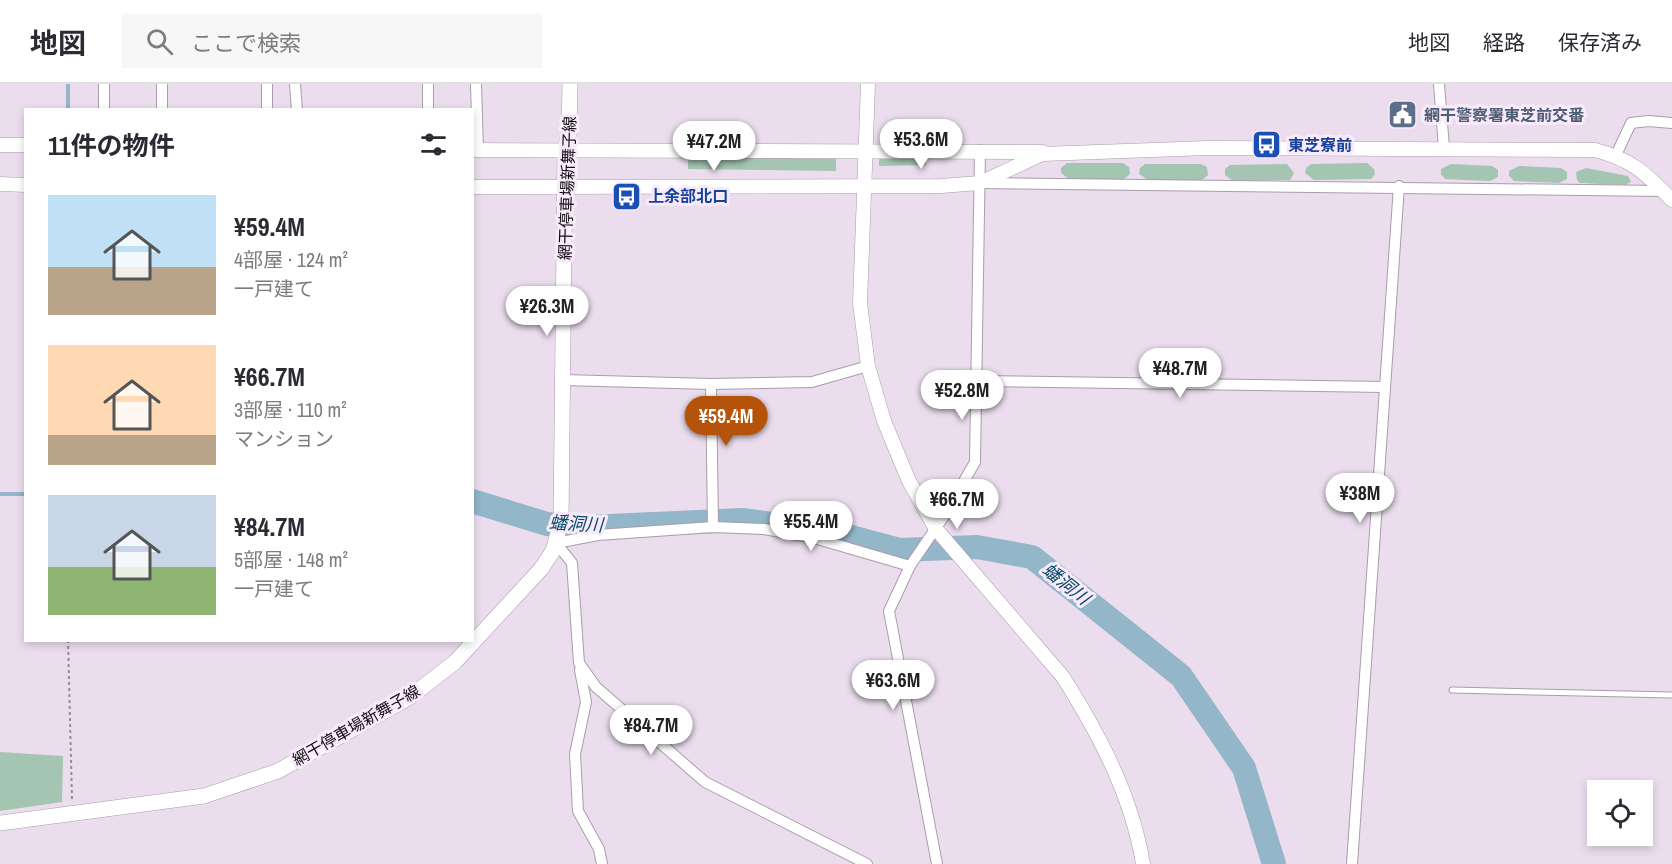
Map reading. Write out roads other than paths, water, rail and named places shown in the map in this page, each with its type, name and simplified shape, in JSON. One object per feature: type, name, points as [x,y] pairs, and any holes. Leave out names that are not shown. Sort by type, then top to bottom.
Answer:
[{"type":"main road","name":"網干停車場新舞子線","points":[[474,642],[541,570],[559,533],[565,152],[569,130],[570,84]]},
{"type":"main road","name":"網干停車場新舞子線","points":[[0,823],[204,795],[278,771],[410,697],[455,662],[474,642]]},
{"type":"street","points":[[104,84],[104,108]]},
{"type":"street","points":[[162,84],[162,108]]},
{"type":"street","points":[[267,84],[267,108]]},
{"type":"street","points":[[295,84],[297,108]]},
{"type":"street","points":[[428,84],[428,108]]},
{"type":"street","points":[[476,84],[476,150],[565,152],[980,150],[1079,153]]},
{"type":"street","points":[[868,84],[858,275],[868,366],[898,459],[936,529],[1063,677],[1117,778],[1143,864]]},
{"type":"street","points":[[1439,84],[1444,148]]},
{"type":"street","points":[[1616,155],[1631,123],[1648,121],[1672,123]]},
{"type":"street","points":[[0,145],[24,145]]},
{"type":"street","points":[[980,183],[1042,154],[1208,148],[1595,150],[1616,155],[1645,172],[1668,195]]},
{"type":"street","points":[[937,864],[889,611],[910,566],[936,529],[975,462],[980,150]]},
{"type":"street","points":[[474,188],[863,187],[980,183],[1399,186],[1668,195]]},
{"type":"street","points":[[0,184],[24,184]]},
{"type":"street","points":[[1352,864],[1399,186]]},
{"type":"street","points":[[562,380],[711,384],[812,382],[868,366]]},
{"type":"street","points":[[977,381],[1384,387]]},
{"type":"street","points":[[711,384],[713,527]]},
{"type":"street","points":[[602,864],[599,849],[578,811],[575,754],[586,702],[579,663],[572,563],[559,533],[598,535],[713,527],[764,529],[814,538],[910,566]]},
{"type":"street","points":[[579,663],[588,678],[606,698],[705,782],[867,864]]},
{"type":"lane","points":[[1452,690],[1672,695]]},
{"type":"waterway","points":[[68,84],[68,108]]},
{"type":"waterway","points":[[0,494],[24,494]]},
{"type":"waterway","name":"蟠洞川","points":[[474,502],[547,524],[587,527],[742,520],[829,531],[900,550],[977,547],[1032,557],[1181,676],[1244,768],[1274,864]]},
{"type":"place","name":"網干警察署東芝前交番","points":[[1403,115]]},
{"type":"place","name":"東芝寮前","points":[[1267,145]]},
{"type":"place","name":"上余部北口","points":[[627,196]]}]
